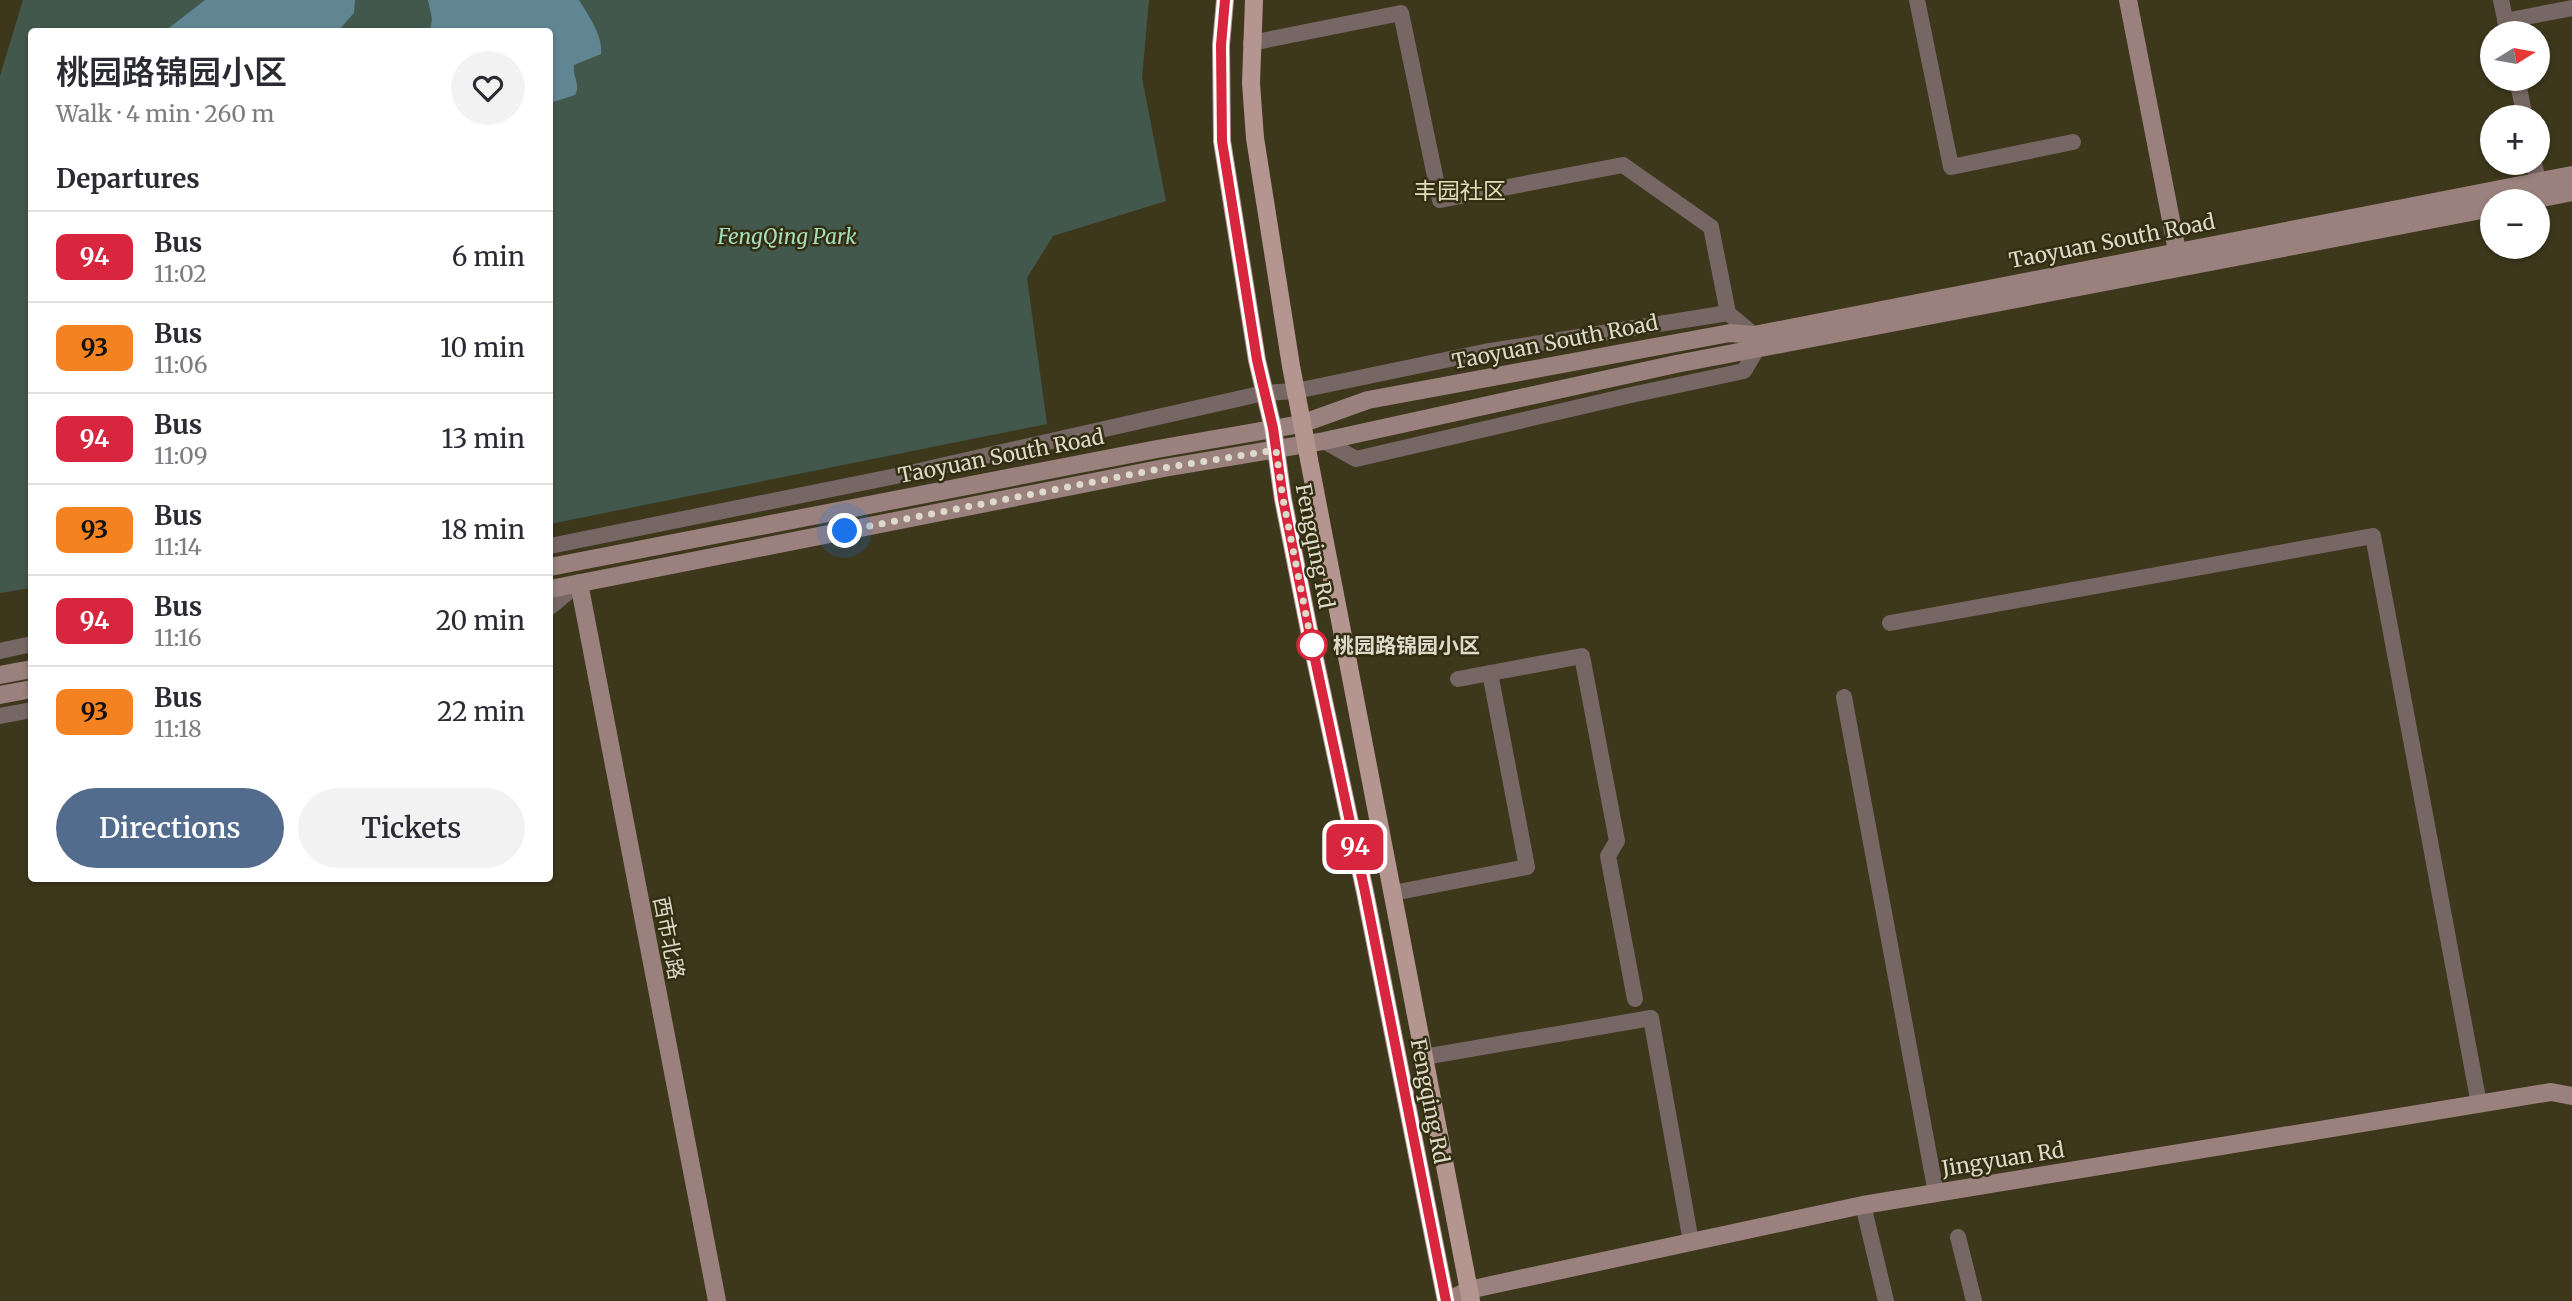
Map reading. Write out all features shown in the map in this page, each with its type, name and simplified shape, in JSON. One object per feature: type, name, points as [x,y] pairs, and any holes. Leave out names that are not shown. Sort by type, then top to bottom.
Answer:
[{"type":"main road","name":"Fengqing Rd","points":[[1225,0],[1221,45],[1222,141],[1231,209],[1264,393],[1273,428],[1280,486],[1447,1301]]},
{"type":"main road","name":"Fengqing Rd","points":[[1254,0],[1251,43],[1255,138],[1301,424],[1470,1296]]},
{"type":"main road","points":[[2128,0],[2179,260]]},
{"type":"main road","name":"Taoyuan South Road","points":[[553,588],[1164,468],[1324,441],[1663,367],[1756,342],[2179,260],[2572,174]]},
{"type":"main road","points":[[2550,196],[2572,192]]},
{"type":"main road","name":"Taoyuan South Road","points":[[2179,260],[2480,210]]},
{"type":"main road","name":"Taoyuan South Road","points":[[553,566],[1301,424],[1368,400],[1730,333],[1756,342]]},
{"type":"main road","name":"西市北路","points":[[579,583],[717,1301]]},
{"type":"main road","points":[[0,675],[28,670]]},
{"type":"main road","points":[[0,695],[28,690]]},
{"type":"main road","name":"Jingyuan Rd","points":[[1447,1301],[1691,1242],[1863,1205],[2551,1092],[2572,1096]]},
{"type":"street","points":[[1917,0],[1951,167],[2073,142]]},
{"type":"street","points":[[2501,0],[2506,21]]},
{"type":"street","points":[[2528,21],[2572,8]]},
{"type":"street","points":[[1251,43],[1401,13],[1440,200],[1623,165],[1711,226],[1728,313],[1756,342]]},
{"type":"street","points":[[2537,175],[2538,181]]},
{"type":"street","points":[[553,544],[741,509],[981,458],[1157,415],[1264,393],[1296,391],[1484,352],[1728,313]]},
{"type":"street","points":[[1890,623],[2373,536],[2479,1104]]},
{"type":"street","points":[[553,605],[579,583]]},
{"type":"street","points":[[0,650],[28,645]]},
{"type":"street","points":[[1458,679],[1582,656],[1617,841],[1608,856],[1635,999]]},
{"type":"street","points":[[1393,893],[1527,867],[1490,673]]},
{"type":"street","points":[[1844,697],[1936,1193]]},
{"type":"street","points":[[0,716],[28,711]]},
{"type":"street","points":[[1424,1057],[1651,1018],[1691,1242]]},
{"type":"street","points":[[1863,1205],[1886,1301]]},
{"type":"street","points":[[1958,1237],[1974,1301]]},
{"type":"green space","name":"FengQing Park","points":[[23,0],[1149,0],[1142,78],[1166,201],[1053,236],[1027,278],[1047,424],[553,523],[553,28],[28,28],[28,588],[0,593],[0,76]]},
{"type":"water","points":[[205,0],[355,0],[354,13],[341,28],[169,28]]},
{"type":"water","points":[[428,0],[579,0],[597,33],[601,54],[574,65],[577,88],[575,95],[553,102],[553,28],[430,28],[432,19]]},
{"type":"bus line","name":"94","points":[[1225,0],[1221,45],[1222,141],[1231,209],[1259,372],[1273,428],[1278,474],[1446,1301]]},
{"type":"place","name":"桃园路锦园小区","points":[[1312,645]]},
{"type":"district","name":"丰园社区","points":[[1460,190]]},
{"type":"route","points":[[845,531],[1164,468],[1276,450],[1278,474],[1312,645]]}]
